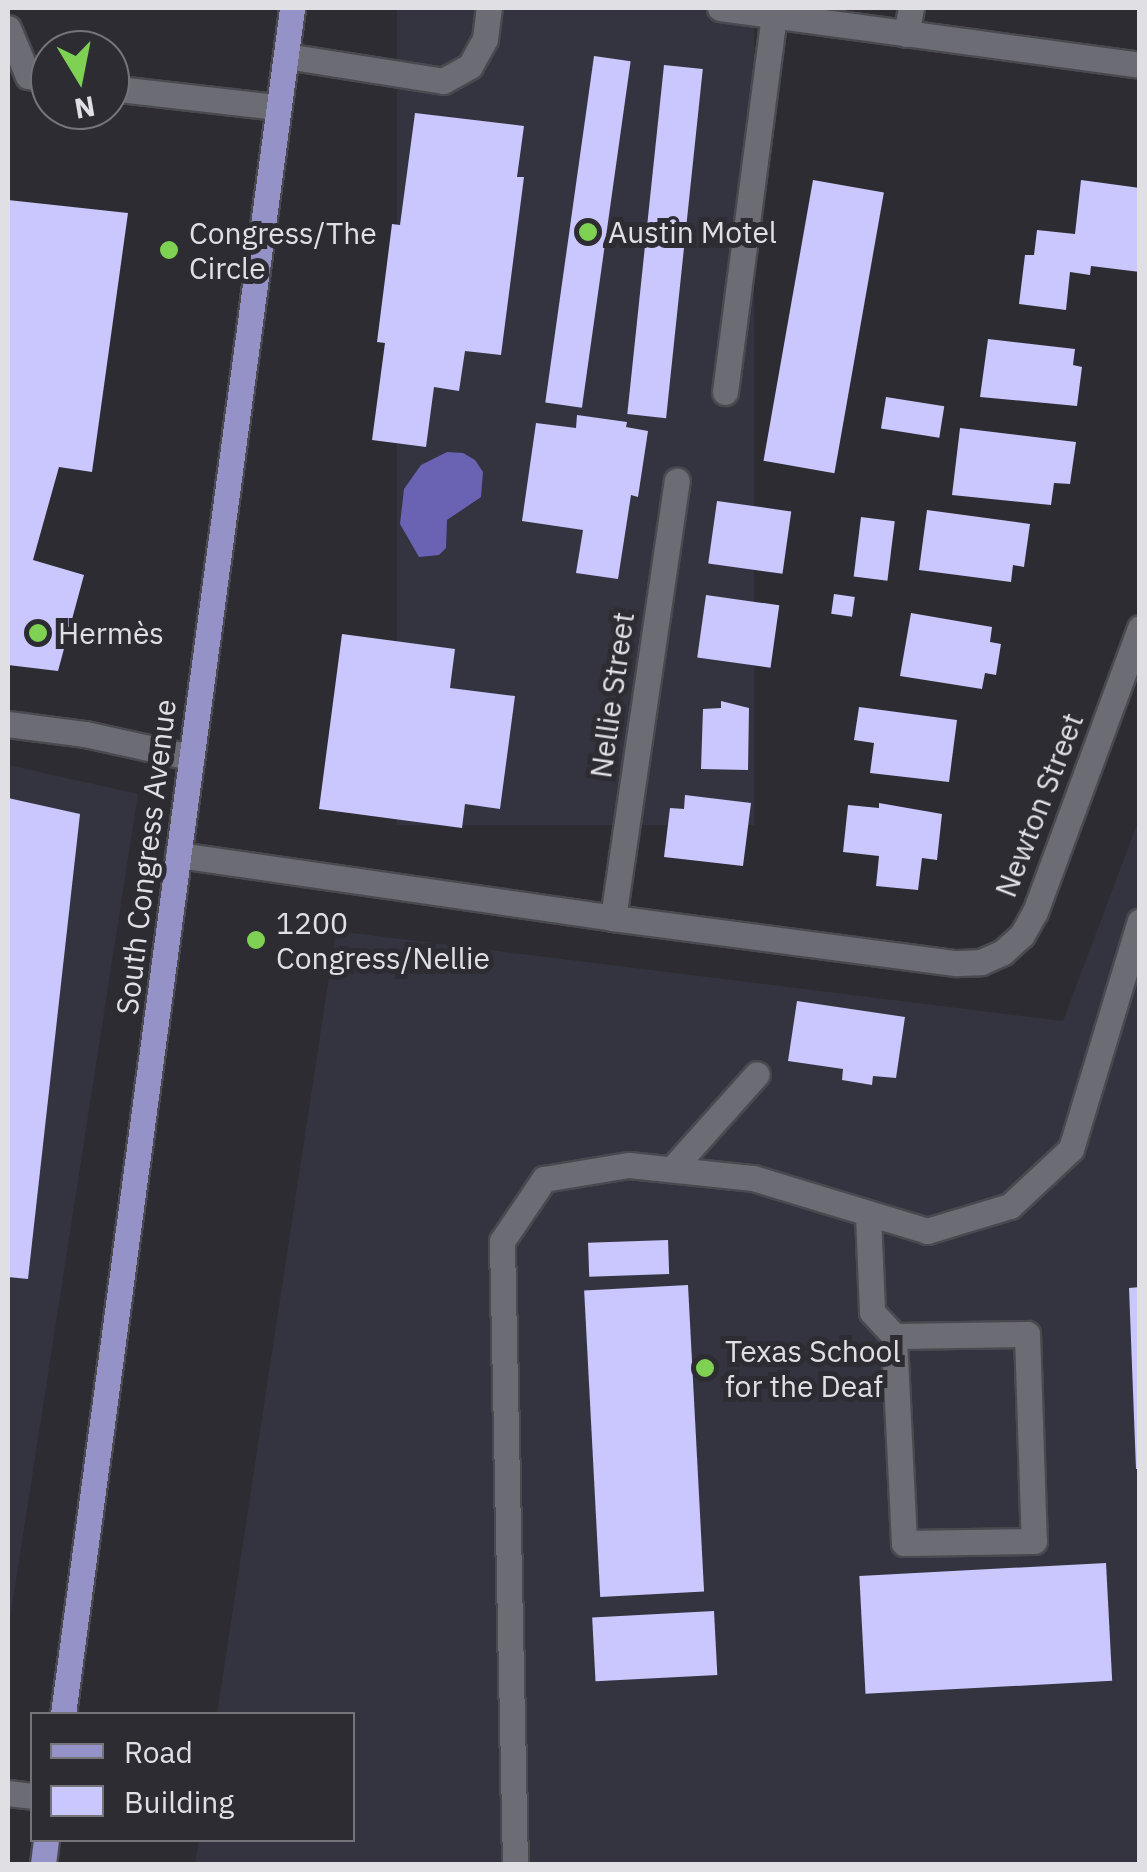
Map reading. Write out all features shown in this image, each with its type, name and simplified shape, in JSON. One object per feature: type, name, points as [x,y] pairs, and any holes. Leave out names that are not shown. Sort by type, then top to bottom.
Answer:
[{"type":"main road","name":"South Congress Avenue","points":[[63,1712],[292,8]]},
{"type":"street","points":[[286,56],[443,81],[470,66],[485,39],[489,8]]},
{"type":"street","points":[[720,8],[1140,65]]},
{"type":"street","points":[[906,34],[911,8]]},
{"type":"street","points":[[725,392],[774,16]]},
{"type":"street","points":[[8,28],[30,76]]},
{"type":"street","points":[[130,90],[278,107]]},
{"type":"street","name":"Nellie Street","points":[[612,918],[676,481]]},
{"type":"street","name":"Newton Street","points":[[612,918],[957,963],[981,962],[1003,952],[1022,935],[1035,912],[1140,628]]},
{"type":"street","points":[[8,724],[85,734],[190,757]]},
{"type":"street","points":[[178,855],[612,918]]},
{"type":"street","points":[[515,1864],[502,1240],[544,1179],[629,1165],[753,1178],[926,1231],[1010,1206],[1071,1149],[1140,921]]},
{"type":"street","points":[[672,1169],[757,1074]]},
{"type":"street","points":[[868,1215],[872,1312],[894,1336],[904,1543],[1034,1541],[1027,1334],[894,1336]]},
{"type":"shaded area","points":[[397,8],[754,8],[754,825],[397,825]]},
{"type":"shaded area","points":[[447,452],[463,453],[475,460],[483,472],[481,497],[447,520],[446,548],[439,555],[419,557],[400,524],[404,489],[421,465]]},
{"type":"shaded area","points":[[8,765],[138,794],[8,1632]]},
{"type":"shaded area","name":"Texas School for the Deaf","points":[[1139,819],[1139,1864],[195,1864],[199,1842],[355,1842],[355,1712],[217,1712],[336,931],[1063,1021]]},
{"type":"building","name":"Austin Motel","points":[[594,56],[631,61],[582,408],[545,403]]},
{"type":"building","points":[[664,65],[703,69],[666,418],[627,414]]},
{"type":"building","points":[[415,113],[524,126],[517,177],[524,177],[501,355],[465,351],[459,391],[434,387],[426,447],[372,440],[385,343],[377,342],[392,224],[400,225]]},
{"type":"building","points":[[813,180],[884,193],[834,473],[764,461]]},
{"type":"building","points":[[1081,180],[1140,188],[1140,272],[1091,266],[1090,275],[1070,272],[1066,310],[1019,304],[1025,255],[1034,255],[1037,230],[1075,234]]},
{"type":"building","points":[[8,200],[128,213],[92,472],[59,467],[33,560],[84,575],[58,671],[8,665]]},
{"type":"building","points":[[988,339],[1075,349],[1073,365],[1082,367],[1077,406],[980,397]]},
{"type":"building","points":[[886,397],[944,406],[939,438],[881,429]]},
{"type":"building","points":[[577,415],[627,422],[626,427],[648,431],[638,497],[631,495],[618,579],[576,573],[583,530],[522,521],[536,423],[576,428]]},
{"type":"building","points":[[960,428],[1076,442],[1070,484],[1054,483],[1051,505],[952,495]]},
{"type":"building","points":[[717,501],[791,511],[783,574],[708,563]]},
{"type":"building","points":[[927,510],[1030,524],[1024,567],[1013,565],[1011,582],[919,570]]},
{"type":"building","points":[[861,517],[895,521],[887,581],[854,577]]},
{"type":"building","points":[[834,594],[855,597],[852,617],[831,614]]},
{"type":"building","points":[[706,595],[779,605],[771,668],[697,657]]},
{"type":"building","points":[[911,613],[992,627],[990,642],[1001,644],[996,675],[985,673],[982,689],[900,676]]},
{"type":"building","points":[[342,634],[455,649],[450,688],[515,696],[500,809],[465,804],[462,828],[319,809]]},
{"type":"building","points":[[721,701],[749,708],[748,770],[701,769],[703,709],[721,708]]},
{"type":"building","points":[[859,707],[957,720],[949,782],[870,773],[874,743],[854,740]]},
{"type":"building","points":[[685,795],[751,803],[743,866],[664,857],[670,808],[684,809]]},
{"type":"building","points":[[8,798],[80,814],[28,1279],[8,1277]]},
{"type":"building","points":[[879,803],[942,814],[937,860],[922,858],[918,890],[876,886],[879,856],[843,852],[848,805],[879,808]]},
{"type":"building","points":[[797,1001],[905,1017],[896,1078],[873,1076],[872,1085],[842,1080],[843,1069],[788,1061]]},
{"type":"building","points":[[668,1240],[669,1274],[589,1277],[588,1243]]},
{"type":"building","points":[[688,1285],[704,1592],[600,1597],[584,1290]]},
{"type":"building","points":[[1140,1287],[1140,1469],[1136,1469],[1129,1288]]},
{"type":"building","points":[[1106,1563],[1112,1681],[866,1694],[859,1576]]},
{"type":"building","points":[[714,1611],[717,1675],[596,1681],[592,1617]]},
{"type":"place","name":"Austin Motel","points":[[588,232]]},
{"type":"place","name":"Congress/The Circle","points":[[169,250]]},
{"type":"place","name":"Hermès","points":[[38,633]]},
{"type":"place","name":"1200 Congress/Nellie","points":[[256,940]]},
{"type":"place","name":"Texas School for the Deaf","points":[[705,1368]]}]
